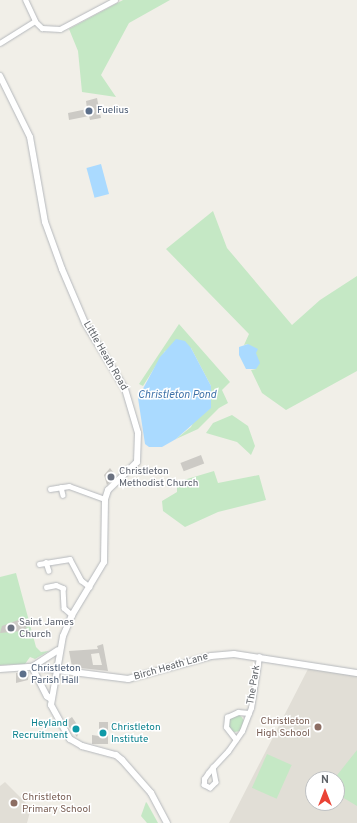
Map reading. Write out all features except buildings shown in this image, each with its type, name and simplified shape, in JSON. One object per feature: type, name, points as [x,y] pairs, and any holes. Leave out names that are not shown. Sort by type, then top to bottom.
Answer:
[{"type":"street","points":[[25,0],[35,21],[42,28],[60,29],[114,0]]},
{"type":"street","points":[[0,43],[35,21]]},
{"type":"street","name":"Little Heath Road","points":[[0,76],[32,144],[45,222],[62,269],[85,323],[124,389],[133,412],[139,458],[127,474],[108,490],[105,499]]},
{"type":"street","points":[[50,489],[69,486],[105,499],[104,562],[72,615],[58,650],[51,698],[58,722],[70,739],[82,746],[116,755],[151,793],[167,823]]},
{"type":"street","points":[[62,487],[63,495]]},
{"type":"street","points":[[39,564],[70,559],[81,580],[90,586]]},
{"type":"street","points":[[46,562],[49,571]]},
{"type":"street","points":[[46,587],[56,585],[63,588],[64,608],[72,615]]},
{"type":"street","points":[[51,698],[47,696],[32,667],[58,650]]},
{"type":"street","name":"Birch Heath Lane","points":[[0,669],[32,667],[128,679],[211,656],[234,654],[357,673]]},
{"type":"street","name":"The Park","points":[[213,767],[236,740],[249,714],[259,657]]},
{"type":"street","name":"The Park","points":[[236,740],[226,727],[227,717],[238,712],[249,714]]},
{"type":"shaded area","name":"Christleton High School","points":[[308,669],[357,676],[357,823],[229,823]]},
{"type":"shaded area","name":"Christleton Primary School","points":[[5,782],[31,808],[27,823],[0,823],[0,786]]},
{"type":"green space","points":[[123,0],[170,0],[129,23],[101,75],[116,97],[82,92],[78,51],[69,29]]},
{"type":"green space","points":[[213,211],[227,248],[292,325],[320,300],[357,276],[357,371],[286,410],[262,393],[251,370],[256,369],[248,344],[244,345],[249,334],[166,249]]},
{"type":"green space","points":[[179,324],[230,382],[222,390],[228,403],[219,408],[198,429],[176,439],[191,427],[211,386],[191,348],[165,351],[143,386],[139,384]]},
{"type":"green space","points":[[232,415],[248,426],[255,446],[251,455],[237,442],[206,433],[213,423]]},
{"type":"green space","points":[[214,471],[218,483],[259,475],[266,500],[218,512],[185,527],[163,511],[162,501],[177,492],[177,482]]},
{"type":"green space","points":[[16,573],[36,647],[41,652],[49,651],[35,659],[30,657],[25,664],[0,665],[0,577]]},
{"type":"green space","points":[[235,714],[241,717],[244,723],[241,729],[235,732],[229,729],[226,723],[229,717]]},
{"type":"green space","points":[[357,750],[357,806],[345,799],[345,771],[340,771]]},
{"type":"green space","points":[[267,754],[292,765],[277,799],[252,788]]},
{"type":"green space","points":[[146,802],[158,823],[147,823],[141,816]]},
{"type":"water","points":[[101,164],[109,194],[95,198],[87,168]]},
{"type":"water","name":"Christleton Pond","points":[[176,339],[185,341],[191,348],[211,386],[211,408],[176,439],[162,447],[149,447],[145,444],[138,398],[160,357]]},
{"type":"water","points":[[248,344],[258,349],[256,353],[260,363],[256,369],[246,369],[239,355],[239,347]]},
{"type":"place","name":"Fuelius","points":[[89,111]]},
{"type":"place","name":"Christleton Methodist Church","points":[[111,477]]},
{"type":"place","name":"Saint James Church","points":[[11,628]]},
{"type":"place","name":"Christleton Parish Hall","points":[[23,674]]},
{"type":"place","name":"Christleton High School","points":[[318,727]]},
{"type":"place","name":"Heyland Recruitment","points":[[76,729]]},
{"type":"place","name":"Christleton Institute","points":[[103,733]]},
{"type":"place","name":"Christleton Primary School","points":[[14,803]]}]
